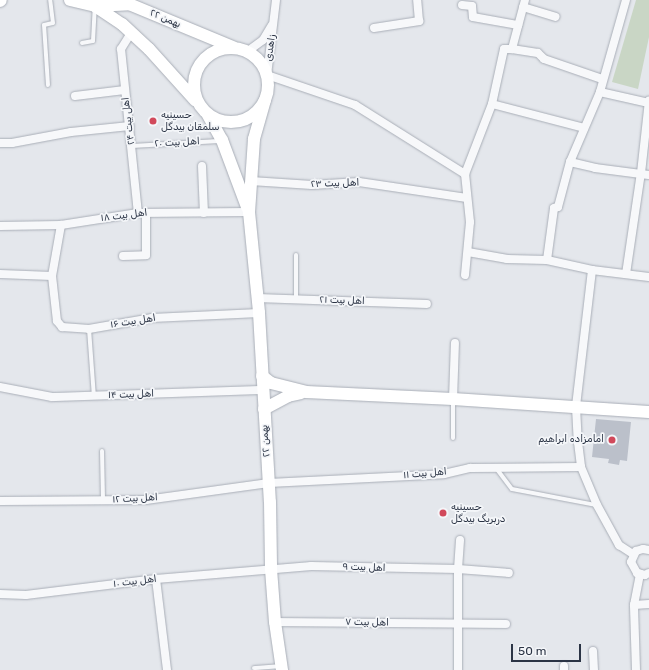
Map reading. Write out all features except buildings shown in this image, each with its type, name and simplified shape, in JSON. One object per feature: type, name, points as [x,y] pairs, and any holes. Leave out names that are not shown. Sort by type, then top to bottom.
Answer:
[{"type":"street","name":"۲۲ بهمن","points":[[70,0],[147,6],[233,47]]},
{"type":"street","name":"زاهدی","points":[[267,75],[276,0]]},
{"type":"street","points":[[374,28],[420,21],[417,0]]},
{"type":"street","points":[[548,260],[554,208],[558,207],[570,162],[600,92],[602,79],[626,0]]},
{"type":"street","name":"۲۲ بهمن","points":[[97,3],[149,49],[197,102]]},
{"type":"street","points":[[512,49],[524,4],[556,17]]},
{"type":"street","points":[[462,5],[472,6],[473,17],[518,25]]},
{"type":"street","name":"زاهدی","points":[[248,51],[263,40],[274,21]]},
{"type":"street","name":"اهل بیت ۲۴","points":[[132,33],[120,49],[130,126],[138,213]]},
{"type":"street","points":[[233,47],[248,51],[260,61],[267,75],[268,88],[265,100],[255,113],[240,121],[224,122],[208,115],[197,102],[193,87],[195,72],[204,59],[217,50],[233,47]]},
{"type":"street","points":[[465,275],[470,222],[465,174],[492,104],[504,49],[538,53],[544,59],[602,79]]},
{"type":"street","points":[[267,75],[355,105],[465,174]]},
{"type":"street","points":[[75,96],[125,90]]},
{"type":"street","points":[[600,92],[649,102],[645,174],[626,274]]},
{"type":"street","name":"۲۲ بهمن","points":[[265,100],[254,139],[249,212],[258,298],[269,483],[271,569],[275,622],[282,668]]},
{"type":"street","points":[[492,104],[584,128]]},
{"type":"street","name":"۲۲ بهمن","points":[[208,115],[222,140],[249,212]]},
{"type":"street","points":[[0,143],[12,143],[71,132],[130,126]]},
{"type":"street","points":[[570,162],[595,168],[645,174]]},
{"type":"street","points":[[202,166],[204,213]]},
{"type":"street","name":"اهل بیت ۲۳","points":[[251,181],[312,185],[359,182],[467,198]]},
{"type":"street","name":"اهل بیت ۱۸","points":[[0,226],[61,225],[138,213],[249,212]]},
{"type":"street","points":[[123,256],[146,255],[146,213]]},
{"type":"street","name":"اهل بیت ۱۶","points":[[61,225],[52,276],[57,321],[62,327],[89,329],[152,318],[258,313]]},
{"type":"street","points":[[468,252],[507,259],[548,260],[592,270],[649,277]]},
{"type":"street","points":[[592,270],[576,407],[581,467],[597,505],[619,545],[633,554]]},
{"type":"street","points":[[0,274],[52,276]]},
{"type":"street","name":"اهل بیت ۲۱","points":[[258,298],[427,304]]},
{"type":"street","points":[[453,399],[455,343]]},
{"type":"street","points":[[262,376],[277,386],[306,392],[453,399],[649,412]]},
{"type":"street","name":"اهل بیت ۱۴","points":[[0,387],[52,397],[94,397],[263,390]]},
{"type":"street","points":[[264,409],[288,396],[306,392]]},
{"type":"street","name":"اهل بیت ۱۱","points":[[269,483],[444,474],[470,468],[581,467]]},
{"type":"street","name":"اهل بیت ۱۲","points":[[0,501],[146,500],[269,483]]},
{"type":"street","points":[[458,670],[458,569],[460,540]]},
{"type":"street","points":[[636,670],[634,605],[645,574],[631,566],[633,554],[639,549],[649,550]]},
{"type":"street","name":"اهل بیت ۹","points":[[271,569],[310,566],[458,569],[509,573]]},
{"type":"street","name":"اهل بیت ۱۰","points":[[0,594],[26,595],[156,579],[271,569]]},
{"type":"street","points":[[156,579],[167,670]]},
{"type":"street","points":[[634,605],[649,604]]},
{"type":"street","name":"اهل بیت ۷","points":[[275,622],[506,624]]},
{"type":"street","points":[[593,651],[594,670]]},
{"type":"lane","points":[[48,85],[44,25],[53,23],[50,0]]},
{"type":"lane","points":[[82,43],[93,41],[97,3]]},
{"type":"lane","name":"اهل بیت ۲۰","points":[[132,146],[222,140]]},
{"type":"lane","points":[[296,255],[296,299]]},
{"type":"lane","points":[[89,329],[94,397]]},
{"type":"lane","points":[[453,399],[453,438]]},
{"type":"lane","points":[[102,451],[103,500]]},
{"type":"lane","points":[[496,468],[512,489],[597,505]]},
{"type":"lane","points":[[254,668],[282,668]]},
{"type":"green space","points":[[636,0],[649,0],[649,37],[638,89],[612,82]]},
{"type":"place","name":"حسینیه سلمقان بیدگل","points":[[153,121]]},
{"type":"place","name":"امامزاده ابراهیم","points":[[612,440]]},
{"type":"place","name":"حسینیه دربریگ بیدگل","points":[[443,513]]}]
